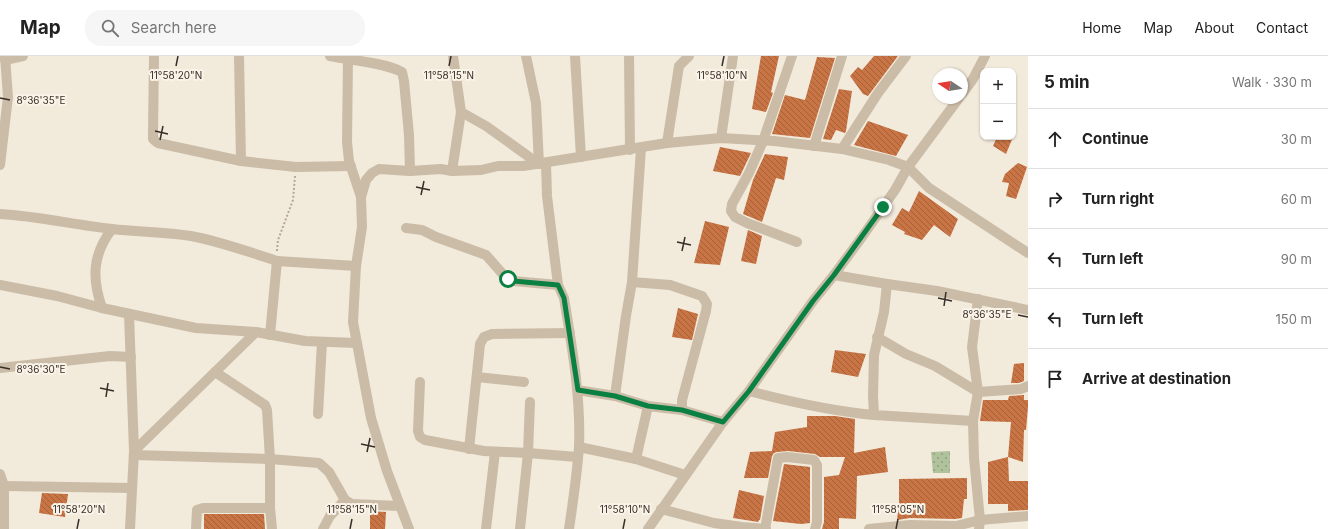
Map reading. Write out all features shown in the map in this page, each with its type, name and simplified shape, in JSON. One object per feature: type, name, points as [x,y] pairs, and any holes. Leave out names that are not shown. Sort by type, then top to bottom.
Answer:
[{"type":"street","points":[[0,165],[8,97],[5,58],[23,56]]},
{"type":"street","points":[[154,56],[153,140],[158,143],[241,161],[296,167],[351,166]]},
{"type":"street","points":[[239,56],[241,161]]},
{"type":"street","points":[[330,56],[348,58],[402,72],[409,135],[410,171]]},
{"type":"street","points":[[452,171],[461,112],[454,56]]},
{"type":"street","points":[[526,56],[536,104],[558,285],[564,298],[578,390],[578,452],[569,529]]},
{"type":"street","points":[[575,56],[581,157]]},
{"type":"street","points":[[629,56],[630,150]]},
{"type":"street","points":[[667,143],[679,66],[689,56]]},
{"type":"street","points":[[721,138],[734,56]]},
{"type":"street","points":[[792,56],[763,141],[732,204],[732,211],[735,217],[741,220],[797,242]]},
{"type":"street","points":[[814,146],[842,56]]},
{"type":"street","points":[[842,149],[878,93],[906,56]]},
{"type":"street","points":[[968,86],[973,80],[985,56]]},
{"type":"street","points":[[348,58],[348,142],[351,166],[361,197],[362,227],[356,266],[353,322],[371,418],[399,506],[411,529]]},
{"type":"street","points":[[648,529],[723,422],[749,391],[813,301],[834,275],[895,190],[908,168],[955,104]]},
{"type":"street","points":[[461,112],[486,126],[543,163]]},
{"type":"street","points":[[361,197],[366,180],[372,173],[379,169],[410,171],[481,170],[498,166],[523,166],[667,143],[721,138],[763,141],[842,149],[889,160],[908,168],[929,188],[1028,253]]},
{"type":"street","points":[[615,396],[632,282],[641,148]]},
{"type":"street","points":[[0,214],[28,216],[112,229],[193,237],[250,252],[277,261],[356,266]]},
{"type":"street","points":[[406,228],[422,230],[436,237],[486,255],[508,279],[513,281],[558,285]]},
{"type":"street","points":[[102,308],[96,293],[95,269],[100,250],[112,229]]},
{"type":"street","points":[[270,335],[277,261]]},
{"type":"street","points":[[834,275],[937,291],[1028,310]]},
{"type":"street","points":[[632,282],[670,285],[702,296],[706,304],[706,311],[682,400],[682,410]]},
{"type":"street","points":[[874,415],[874,355],[884,312],[887,284]]},
{"type":"street","points":[[0,285],[57,296],[102,308],[196,328],[256,332],[322,342],[356,343]]},
{"type":"street","points":[[978,299],[972,347],[978,392],[973,421],[974,458],[980,525]]},
{"type":"street","points":[[130,314],[134,453],[130,529]]},
{"type":"street","points":[[134,453],[256,332]]},
{"type":"street","points":[[469,449],[480,344],[484,337],[492,334],[570,333]]},
{"type":"street","points":[[878,337],[906,354],[935,366],[978,392],[1021,389],[1028,386]]},
{"type":"street","points":[[318,414],[322,342]]},
{"type":"street","points":[[0,368],[110,356],[131,357]]},
{"type":"street","points":[[215,372],[265,405],[267,410],[272,529]]},
{"type":"street","points":[[477,377],[524,382]]},
{"type":"street","points":[[420,382],[418,431],[420,437],[425,440],[469,449],[494,452],[578,452],[636,458],[685,475]]},
{"type":"street","points":[[578,390],[615,396],[648,406],[682,410],[723,422]]},
{"type":"street","points":[[749,391],[847,413],[973,421]]},
{"type":"street","points":[[520,529],[528,453],[530,402]]},
{"type":"street","points":[[636,458],[648,406]]},
{"type":"street","points":[[486,529],[494,452]]},
{"type":"street","points":[[134,453],[270,459],[319,463],[329,472],[345,500],[352,504],[399,506]]},
{"type":"street","points":[[661,509],[714,523],[765,529],[778,458],[787,457],[814,460],[818,465],[817,522],[815,529]]},
{"type":"street","points":[[0,474],[4,486],[4,529]]},
{"type":"street","points":[[4,486],[132,488]]},
{"type":"street","points":[[323,529],[330,516],[345,500]]},
{"type":"street","points":[[196,529],[197,510],[203,508],[270,508]]},
{"type":"street","points":[[869,529],[980,525],[1028,516]]},
{"type":"path","points":[[277,261],[278,240],[293,200],[296,167]]},
{"type":"green space","points":[[950,451],[950,473],[933,473],[931,452]]},
{"type":"building","points":[[761,56],[779,56],[771,92],[773,93],[766,112],[752,109]]},
{"type":"building","points":[[874,56],[898,56],[868,96],[863,94],[850,76],[858,67],[862,70]]},
{"type":"building","points":[[817,57],[835,58],[810,138],[772,134],[785,95],[805,100]]},
{"type":"building","points":[[839,89],[852,91],[846,131],[845,133],[836,130],[831,140],[823,139]]},
{"type":"building","points":[[868,121],[908,135],[896,156],[854,145]]},
{"type":"building","points":[[996,140],[1012,140],[1006,154],[993,146]]},
{"type":"building","points":[[720,147],[751,153],[740,176],[713,171]]},
{"type":"building","points":[[765,154],[788,157],[784,180],[776,178],[762,222],[743,214],[753,180]]},
{"type":"building","points":[[1018,163],[1027,167],[1016,199],[1006,196],[1009,183],[1002,182],[1005,174]]},
{"type":"building","points":[[919,191],[958,219],[950,237],[934,225],[922,240],[904,234],[905,232],[892,225],[902,208],[909,212]]},
{"type":"building","points":[[705,221],[729,227],[720,265],[694,263]]},
{"type":"building","points":[[748,230],[762,236],[756,264],[741,261]]},
{"type":"building","points":[[678,308],[698,314],[692,340],[672,337]]},
{"type":"building","points":[[835,350],[866,354],[858,377],[831,372]]},
{"type":"building","points":[[1024,363],[1024,381],[1019,383],[1011,383],[1014,364]]},
{"type":"building","points":[[1024,395],[1024,400],[1028,400],[1028,407],[1026,430],[1024,430],[1023,462],[1008,457],[1011,422],[980,421],[983,400],[1008,400],[1009,396]]},
{"type":"building","points":[[807,416],[835,416],[855,419],[854,453],[885,447],[888,472],[857,476],[856,519],[839,518],[839,529],[822,529],[824,522],[824,477],[839,475],[845,457],[820,457],[815,454],[788,451],[777,452],[772,456],[768,478],[744,478],[750,452],[772,451],[775,432],[807,427]]},
{"type":"building","points":[[1008,457],[1009,481],[1028,481],[1028,510],[1008,511],[1008,504],[988,504],[988,462]]},
{"type":"building","points":[[784,464],[810,467],[810,523],[801,524],[773,521]]},
{"type":"building","points":[[967,478],[967,499],[964,499],[962,518],[910,518],[897,520],[899,504],[899,479]]},
{"type":"building","points":[[739,490],[764,496],[760,520],[758,522],[733,518]]},
{"type":"building","points":[[42,493],[68,494],[65,517],[39,513]]},
{"type":"building","points":[[370,511],[386,512],[385,529],[370,529]]},
{"type":"building","points":[[204,514],[264,514],[265,529],[204,529]]},
{"type":"route","points":[[508,279],[513,281],[558,285],[564,298],[578,390],[615,396],[648,406],[682,410],[723,422],[749,391],[813,301],[834,275],[883,207]]}]
